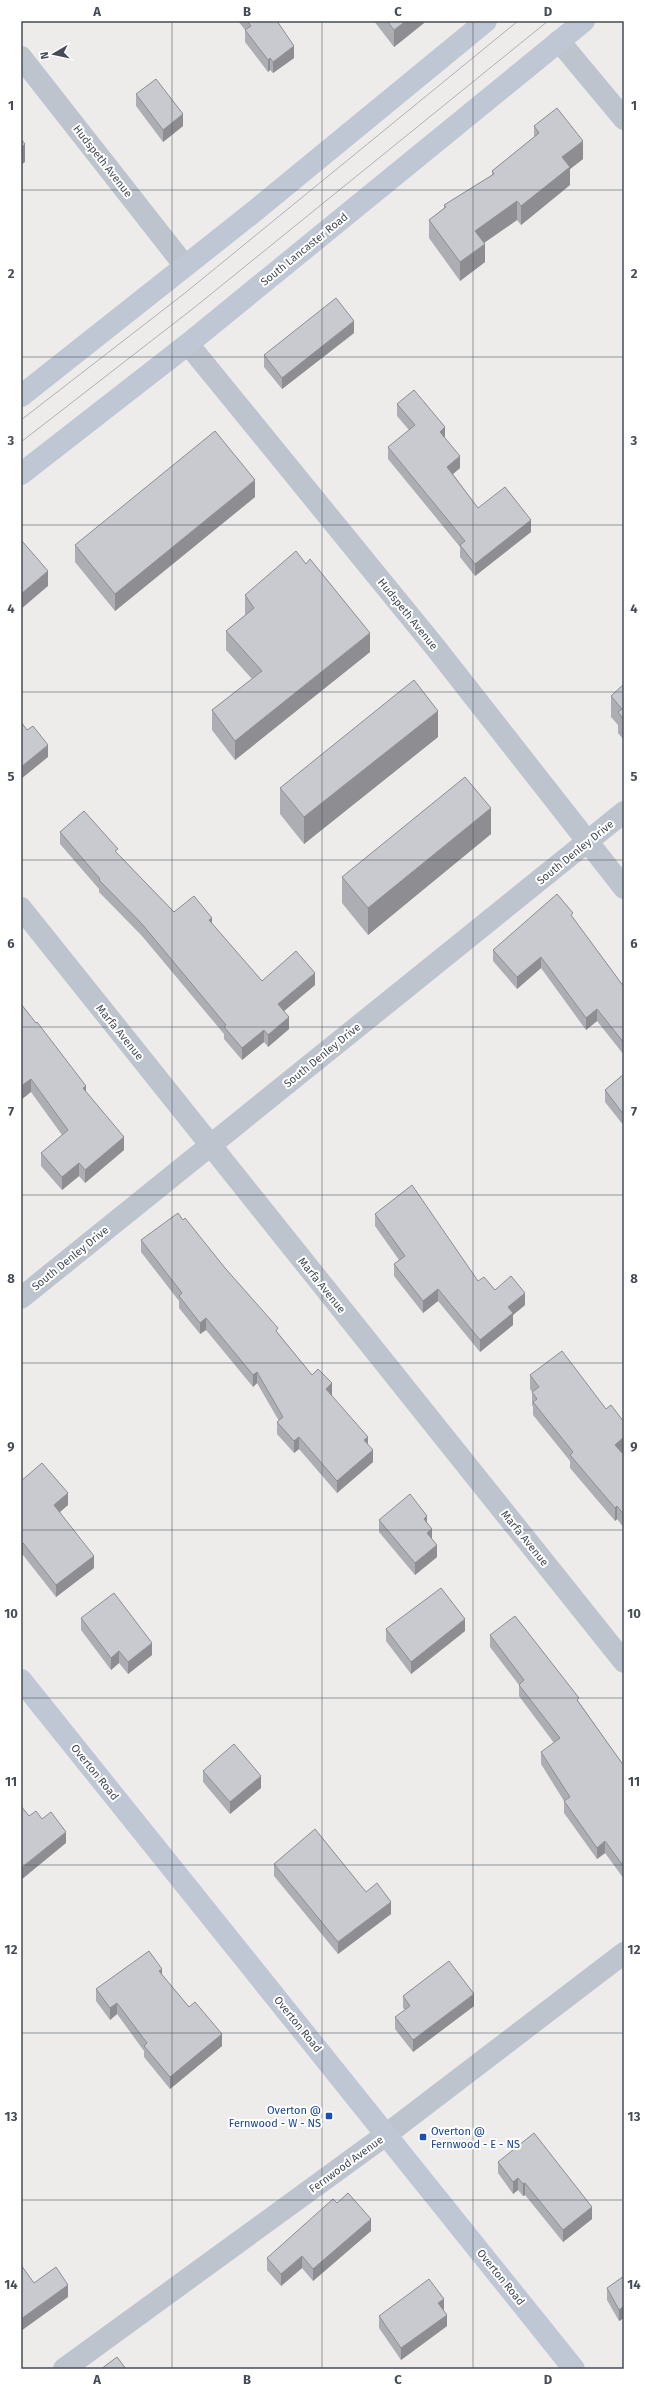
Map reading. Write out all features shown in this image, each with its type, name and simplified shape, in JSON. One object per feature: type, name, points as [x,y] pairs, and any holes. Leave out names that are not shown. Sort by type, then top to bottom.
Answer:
[{"type":"main road","points":[[21,396],[185,266],[486,21]]},
{"type":"main road","name":"South Lancaster Road","points":[[21,474],[188,344],[584,21]]},
{"type":"main road","name":"Overton Road","points":[[21,1680],[387,2134],[574,2369]]},
{"type":"street","points":[[559,41],[624,118]]},
{"type":"street","name":"Hudspeth Avenue","points":[[21,58],[185,266]]},
{"type":"street","name":"Hudspeth Avenue","points":[[188,344],[435,647],[624,888]]},
{"type":"street","name":"South Denley Drive","points":[[21,1298],[624,812]]},
{"type":"street","name":"Marfa Avenue","points":[[21,908],[624,1662]]},
{"type":"street","name":"Fernwood Avenue","points":[[64,2369],[387,2134],[624,1953]]},
{"type":"building","points":[[247,21],[277,21],[294,46],[273,62],[270,58],[268,60],[245,30],[251,26]]},
{"type":"building","points":[[387,21],[406,21],[394,30]]},
{"type":"building","points":[[156,79],[183,114],[163,130],[136,94]]},
{"type":"building","points":[[557,108],[583,141],[562,157],[570,167],[521,206],[517,201],[475,231],[485,244],[460,262],[429,220],[446,207],[444,205],[494,174],[492,171],[539,133],[534,126]]},
{"type":"building","points":[[21,139],[25,144],[21,148]]},
{"type":"building","points":[[336,298],[354,321],[282,378],[264,355]]},
{"type":"building","points":[[414,390],[445,427],[440,432],[460,456],[447,467],[478,508],[505,487],[531,520],[475,564],[460,545],[465,541],[388,447],[415,425],[397,404]]},
{"type":"building","points":[[215,431],[255,480],[115,594],[75,545]]},
{"type":"building","points":[[22,541],[48,571],[21,594],[21,542]]},
{"type":"building","points":[[296,551],[306,564],[310,559],[370,633],[235,741],[212,710],[262,671],[226,631],[254,608],[245,595]]},
{"type":"building","points":[[414,680],[438,711],[304,817],[280,788]]},
{"type":"building","points":[[624,684],[624,720],[618,712],[622,709],[611,696]]},
{"type":"building","points":[[21,722],[27,730],[33,726],[48,745],[21,767]]},
{"type":"building","points":[[465,777],[491,808],[368,908],[342,877]]},
{"type":"building","points":[[84,811],[118,849],[115,851],[174,912],[194,896],[212,918],[209,920],[262,981],[296,951],[315,973],[278,1004],[289,1017],[268,1035],[264,1030],[242,1048],[224,1027],[226,1025],[142,924],[99,880],[100,879],[60,832]]},
{"type":"building","points":[[557,894],[573,913],[571,915],[624,987],[624,1043],[597,1009],[586,1018],[541,957],[517,977],[493,950]]},
{"type":"building","points":[[21,1004],[36,1023],[37,1022],[86,1086],[83,1088],[124,1137],[85,1170],[79,1163],[62,1177],[41,1153],[68,1130],[31,1079],[21,1086]]},
{"type":"building","points":[[624,1074],[624,1115],[605,1090]]},
{"type":"building","points":[[412,1185],[478,1281],[484,1277],[495,1290],[511,1276],[525,1293],[508,1307],[513,1313],[480,1340],[438,1289],[423,1301],[394,1264],[405,1256],[375,1214]]},
{"type":"building","points":[[178,1213],[183,1220],[185,1218],[225,1268],[278,1328],[276,1331],[312,1375],[318,1369],[332,1383],[326,1389],[368,1437],[364,1440],[373,1450],[337,1481],[299,1437],[294,1441],[277,1422],[283,1417],[257,1372],[253,1375],[206,1318],[200,1323],[179,1296],[182,1293],[141,1240]]},
{"type":"building","points":[[562,1351],[606,1409],[611,1405],[624,1422],[624,1437],[615,1445],[624,1455],[624,1515],[617,1506],[615,1508],[570,1455],[573,1452],[533,1402],[537,1399],[532,1392],[539,1387],[530,1375]]},
{"type":"building","points":[[42,1463],[68,1493],[54,1505],[94,1556],[56,1585],[23,1543],[21,1545],[21,1481]]},
{"type":"building","points":[[410,1494],[427,1516],[424,1519],[432,1529],[427,1533],[437,1545],[415,1563],[379,1520]]},
{"type":"building","points":[[441,1588],[465,1619],[411,1662],[386,1629]]},
{"type":"building","points":[[114,1593],[152,1643],[128,1662],[119,1651],[111,1658],[81,1618]]},
{"type":"building","points":[[515,1616],[579,1698],[577,1700],[624,1766],[624,1867],[605,1841],[597,1848],[564,1801],[570,1797],[541,1752],[560,1738],[519,1685],[524,1680],[490,1635]]},
{"type":"building","points":[[234,1744],[261,1776],[230,1802],[203,1771]]},
{"type":"building","points":[[21,1806],[29,1816],[36,1811],[42,1819],[51,1812],[66,1832],[21,1868]]},
{"type":"building","points":[[315,1829],[366,1892],[377,1883],[391,1902],[338,1942],[274,1864]]},
{"type":"building","points":[[149,1951],[162,1969],[159,1971],[189,2007],[195,2002],[222,2034],[170,2077],[144,2046],[147,2043],[117,2003],[110,2008],[96,1989]]},
{"type":"building","points":[[449,1961],[474,1994],[413,2040],[395,2017],[410,2006],[403,1996]]},
{"type":"building","points":[[534,2133],[592,2207],[563,2230],[525,2183],[523,2184],[518,2178],[513,2182],[498,2162]]},
{"type":"building","points":[[348,2193],[371,2219],[313,2269],[302,2256],[281,2274],[267,2258],[333,2199],[337,2203]]},
{"type":"building","points":[[21,2265],[34,2283],[56,2267],[68,2285],[21,2319]]},
{"type":"building","points":[[624,2276],[624,2306],[619,2310],[607,2288]]},
{"type":"building","points":[[429,2279],[444,2299],[438,2303],[447,2315],[401,2348],[379,2316]]},
{"type":"building","points":[[117,2357],[126,2369],[101,2369]]},
{"type":"tram line","points":[[21,420],[185,293],[518,21]]},
{"type":"tram line","points":[[21,442],[195,307],[548,21]]},
{"type":"place","name":"Overton @ Fernwood - W - NS","points":[[329,2116]]},
{"type":"place","name":"Overton @ Fernwood - E - NS","points":[[423,2137]]}]
